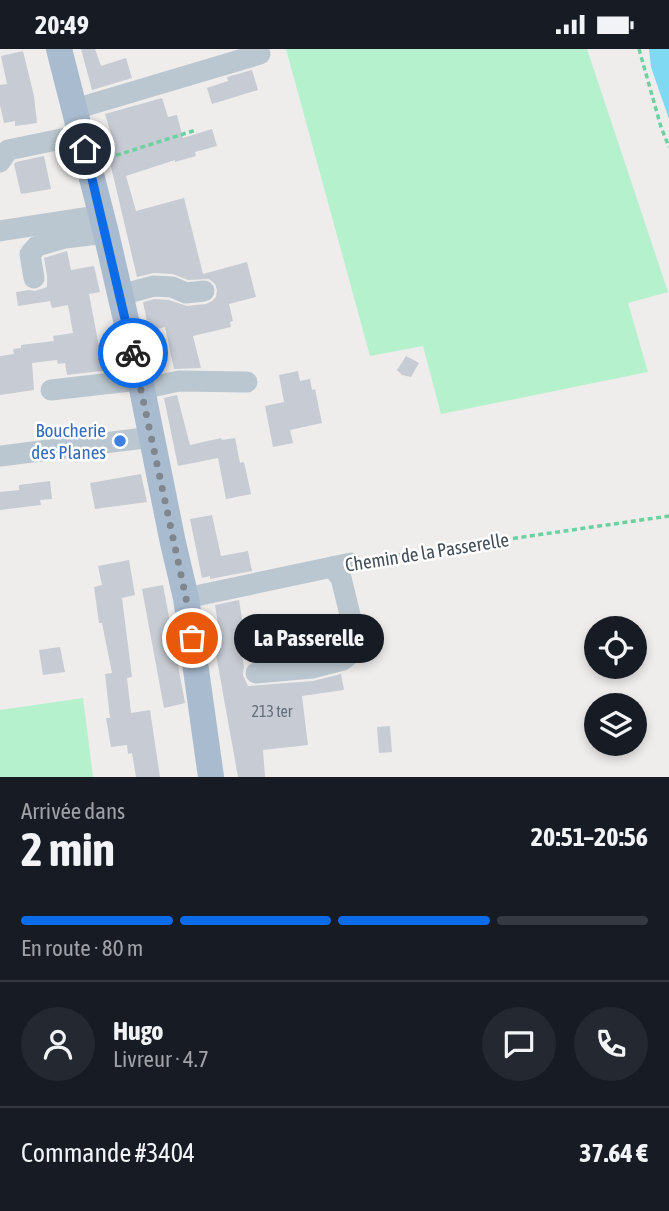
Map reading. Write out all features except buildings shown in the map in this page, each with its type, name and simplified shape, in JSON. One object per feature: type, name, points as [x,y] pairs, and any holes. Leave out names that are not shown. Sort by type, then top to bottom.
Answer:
[{"type":"main road","points":[[58,49],[104,224],[152,436],[186,598],[211,777]]},
{"type":"street","points":[[0,162],[8,150],[260,54]]},
{"type":"street","points":[[0,231],[104,224]]},
{"type":"street","points":[[34,278],[30,254],[37,246],[104,224]]},
{"type":"street","points":[[120,295],[154,286],[172,287],[186,293],[204,291]]},
{"type":"street","points":[[51,390],[179,381],[247,382]]},
{"type":"street","points":[[0,456],[152,436]]},
{"type":"street","points":[[256,673],[312,668],[343,660],[355,650],[356,639],[341,578],[341,565]]},
{"type":"street","name":"Chemin de la Passerelle","points":[[186,598],[341,565]]},
{"type":"path","points":[[639,49],[669,147]]},
{"type":"path","points":[[89,164],[196,130]]},
{"type":"path","name":"Chemin de la Passerelle","points":[[341,565],[669,516]]},
{"type":"green space","points":[[286,49],[587,49],[668,292],[628,303],[648,372],[441,414],[423,346],[370,356]]},
{"type":"green space","points":[[83,698],[93,777],[0,777],[0,710]]},
{"type":"water","points":[[649,49],[669,49],[669,119],[651,67]]},
{"type":"way so far","points":[[133,353],[186,598],[192,638]]},
{"type":"place","name":"Boucherie des Planes","points":[[120,441]]},
{"type":"place","name":"La Passerelle","points":[[192,638]]},
{"type":"route","points":[[85,149],[133,353]]}]
